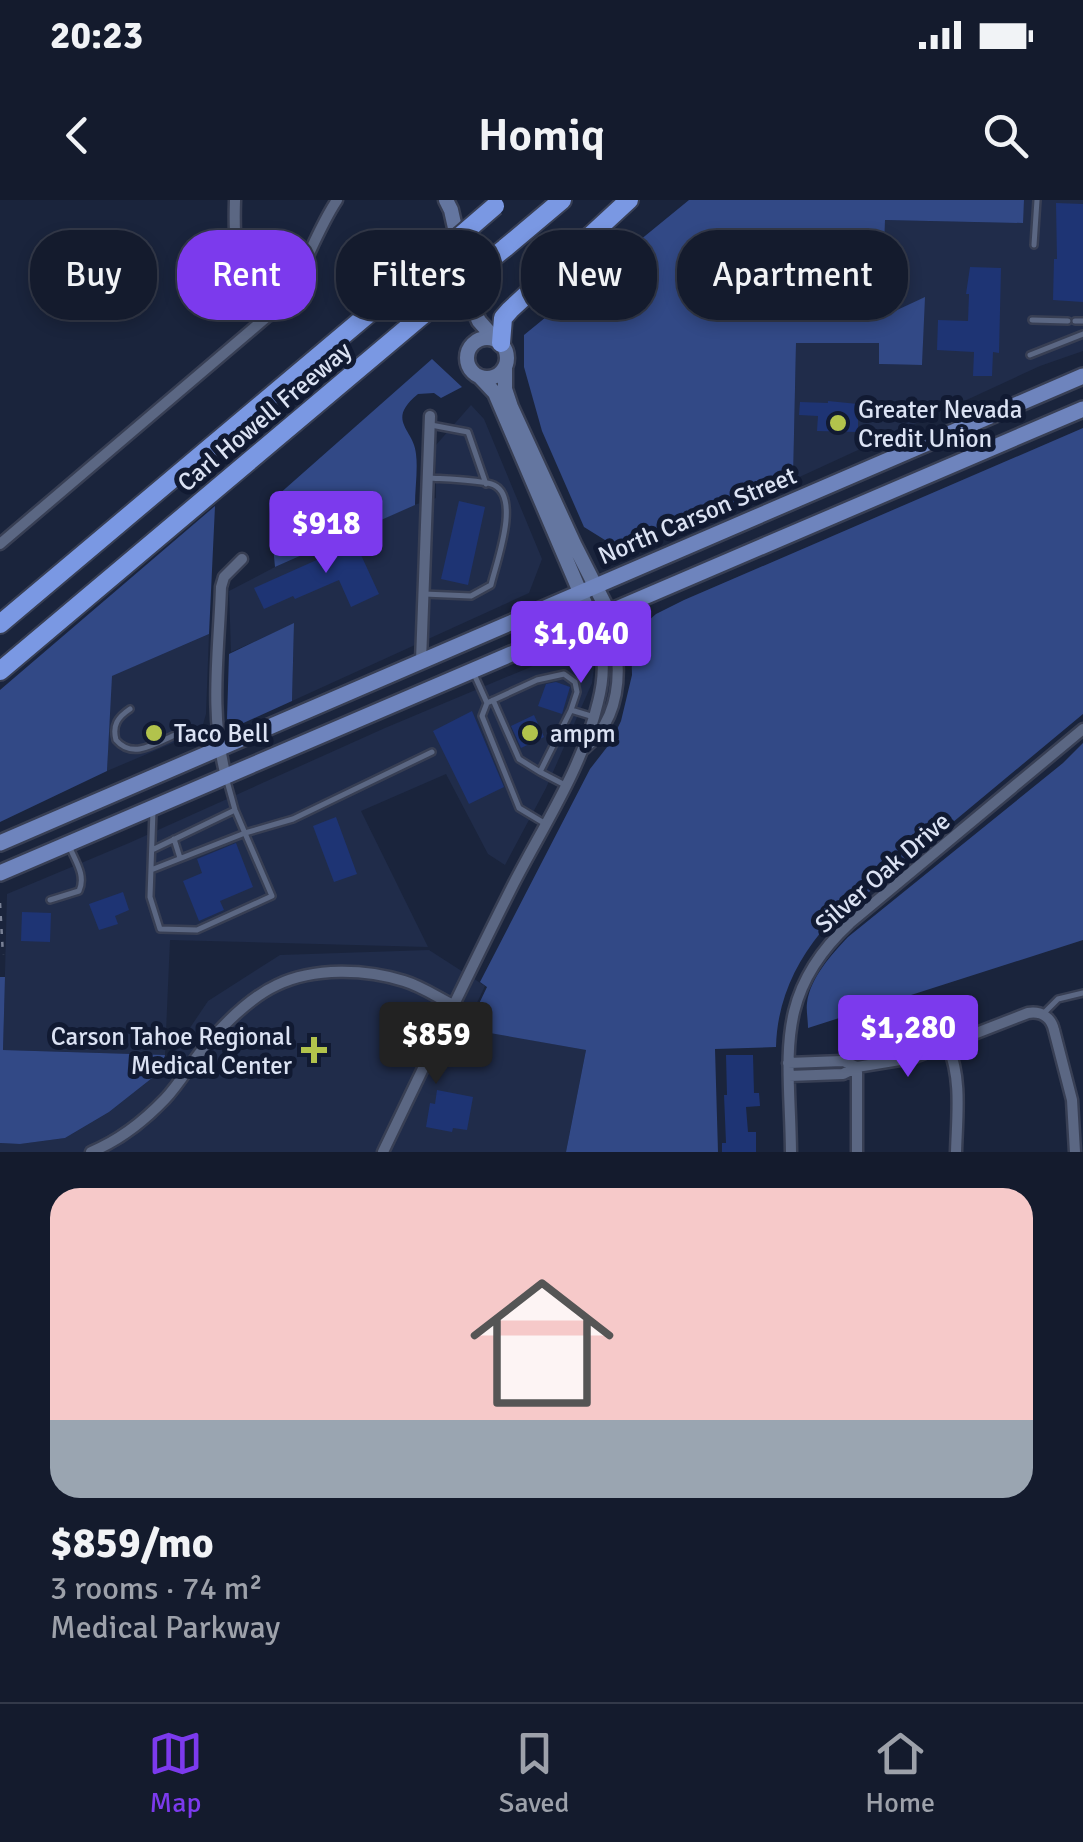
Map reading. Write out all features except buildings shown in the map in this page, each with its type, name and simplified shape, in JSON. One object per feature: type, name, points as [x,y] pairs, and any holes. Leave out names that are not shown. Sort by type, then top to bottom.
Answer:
[{"type":"highway","name":"Carl Howell Freeway","points":[[0,671],[562,200]]},
{"type":"highway","points":[[498,341],[503,318],[510,310],[629,200]]},
{"type":"highway","name":"Carl Howell Freeway","points":[[0,624],[499,203]]},
{"type":"main road","points":[[450,203],[455,230]]},
{"type":"main road","points":[[472,320],[468,361],[472,371],[495,394],[592,620]]},
{"type":"main road","points":[[479,320],[507,353],[505,390],[511,407],[610,613]]},
{"type":"main road","points":[[471,347],[485,338],[498,341]]},
{"type":"main road","points":[[480,377],[497,376],[505,368]]},
{"type":"main road","name":"North Carson Street","points":[[0,843],[1083,376]]},
{"type":"main road","points":[[0,873],[1083,409]]},
{"type":"street","points":[[235,200],[235,230]]},
{"type":"street","points":[[316,238],[336,200]]},
{"type":"street","points":[[0,544],[264,320]]},
{"type":"street","points":[[422,661],[430,420]]},
{"type":"street","points":[[226,776],[218,748],[221,587],[224,577],[242,559]]},
{"type":"street","points":[[583,750],[607,722],[618,680],[619,656],[610,613]]},
{"type":"street","points":[[384,1152],[452,1005],[583,750],[602,684],[601,642],[592,620]]},
{"type":"street","name":"Silver Oak Drive","points":[[791,1152],[789,1034],[800,990],[827,944],[1083,729]]},
{"type":"street","points":[[91,1152],[136,1126],[166,1098],[208,1042],[254,999],[278,984],[307,974],[375,974],[407,982],[452,1005]]},
{"type":"street","points":[[789,1076],[843,1074],[858,1067],[899,1062],[1028,1012],[1043,1014],[1053,1025],[1069,1084],[1075,1152]]},
{"type":"street","points":[[948,1046],[957,1072],[956,1152]]},
{"type":"street","points":[[788,1063],[842,1061],[858,1067]]},
{"type":"street","points":[[857,1152],[858,1067]]},
{"type":"lane","points":[[1034,244],[1037,200]]},
{"type":"lane","points":[[1032,320],[1083,321]]},
{"type":"lane","points":[[1030,355],[1083,334]]},
{"type":"lane","points":[[430,420],[468,432],[486,484]]},
{"type":"lane","points":[[424,594],[471,596],[490,585],[508,512],[503,494],[493,485],[428,478]]},
{"type":"lane","points":[[472,671],[520,760],[565,785]]},
{"type":"lane","points":[[540,772],[577,692],[575,682],[564,674],[537,680],[490,702],[482,716],[519,808],[545,823]]},
{"type":"lane","points":[[130,709],[120,715],[115,729],[116,740],[127,750],[137,750],[176,734],[184,725]]},
{"type":"lane","points":[[571,710],[594,718]]},
{"type":"lane","points":[[151,870],[244,833],[294,819],[432,752]]},
{"type":"lane","points":[[153,807],[150,897],[160,929],[197,930],[272,896],[235,810],[226,776]]},
{"type":"lane","points":[[152,850],[235,810]]},
{"type":"lane","points":[[174,840],[180,858]]},
{"type":"lane","points":[[50,900],[79,891],[82,883],[68,843]]},
{"type":"lane","points":[[1043,1014],[1058,999],[1083,993]]},
{"type":"path","points":[[0,903],[3,954]]},
{"type":"shaded area","points":[[689,200],[1024,200],[1023,223],[885,220],[885,230],[677,230],[677,320],[908,320],[908,305],[925,297],[922,365],[879,364],[879,343],[796,343],[793,480],[621,550],[584,527],[542,431],[524,367],[524,335],[542,320],[657,320],[657,230],[652,230]]},
{"type":"shaded area","points":[[1024,200],[1083,200],[1083,351],[1040,366],[793,480],[796,343],[880,343],[880,364],[922,365],[924,298],[908,306],[908,230],[885,230],[885,220],[1022,223]]},
{"type":"shaded area","points":[[432,359],[462,387],[441,398],[434,393],[418,394],[403,411],[404,425],[416,454],[415,505],[275,567],[269,503]]},
{"type":"shaded area","points":[[471,405],[484,419],[542,559],[529,593],[292,701],[294,624],[231,652],[229,591],[275,567],[436,498],[436,445]]},
{"type":"shaded area","points":[[1083,428],[1083,714],[821,932],[789,985],[776,1047],[715,1049],[718,1152],[566,1152],[586,1050],[467,1029],[487,987],[480,982],[590,769],[621,721],[632,675],[631,636],[656,614],[684,600]]},
{"type":"shaded area","points":[[215,506],[209,634],[112,676],[107,771],[0,822],[0,690]]},
{"type":"shaded area","points":[[294,623],[292,701],[239,725],[227,719],[229,654]]},
{"type":"shaded area","points":[[209,634],[206,714],[201,731],[107,771],[111,676]]},
{"type":"shaded area","points":[[571,650],[593,654],[592,683],[546,788],[505,865],[488,854],[446,774],[361,811],[428,947],[170,940],[165,1055],[3,1050],[7,894]]},
{"type":"shaded area","points":[[1083,743],[1083,940],[808,1028],[807,1003],[812,985],[848,937]]},
{"type":"shaded area","name":"Carson Tahoe Regional Medical Center","points":[[429,950],[485,986],[465,1028],[586,1050],[566,1152],[0,1152],[0,1143],[65,1138],[109,1112],[161,1071],[208,1001],[280,955]]},
{"type":"shaded area","points":[[0,977],[5,977],[3,1050],[165,1055],[161,1071],[109,1112],[65,1138],[0,1143]]},
{"type":"place","name":"Greater Nevada Credit Union","points":[[838,423]]},
{"type":"place","name":"Taco Bell","points":[[154,733]]},
{"type":"place","name":"ampm","points":[[530,733]]},
{"type":"place","name":"Carson Tahoe Regional Medical Center","points":[[314,1050]]}]
